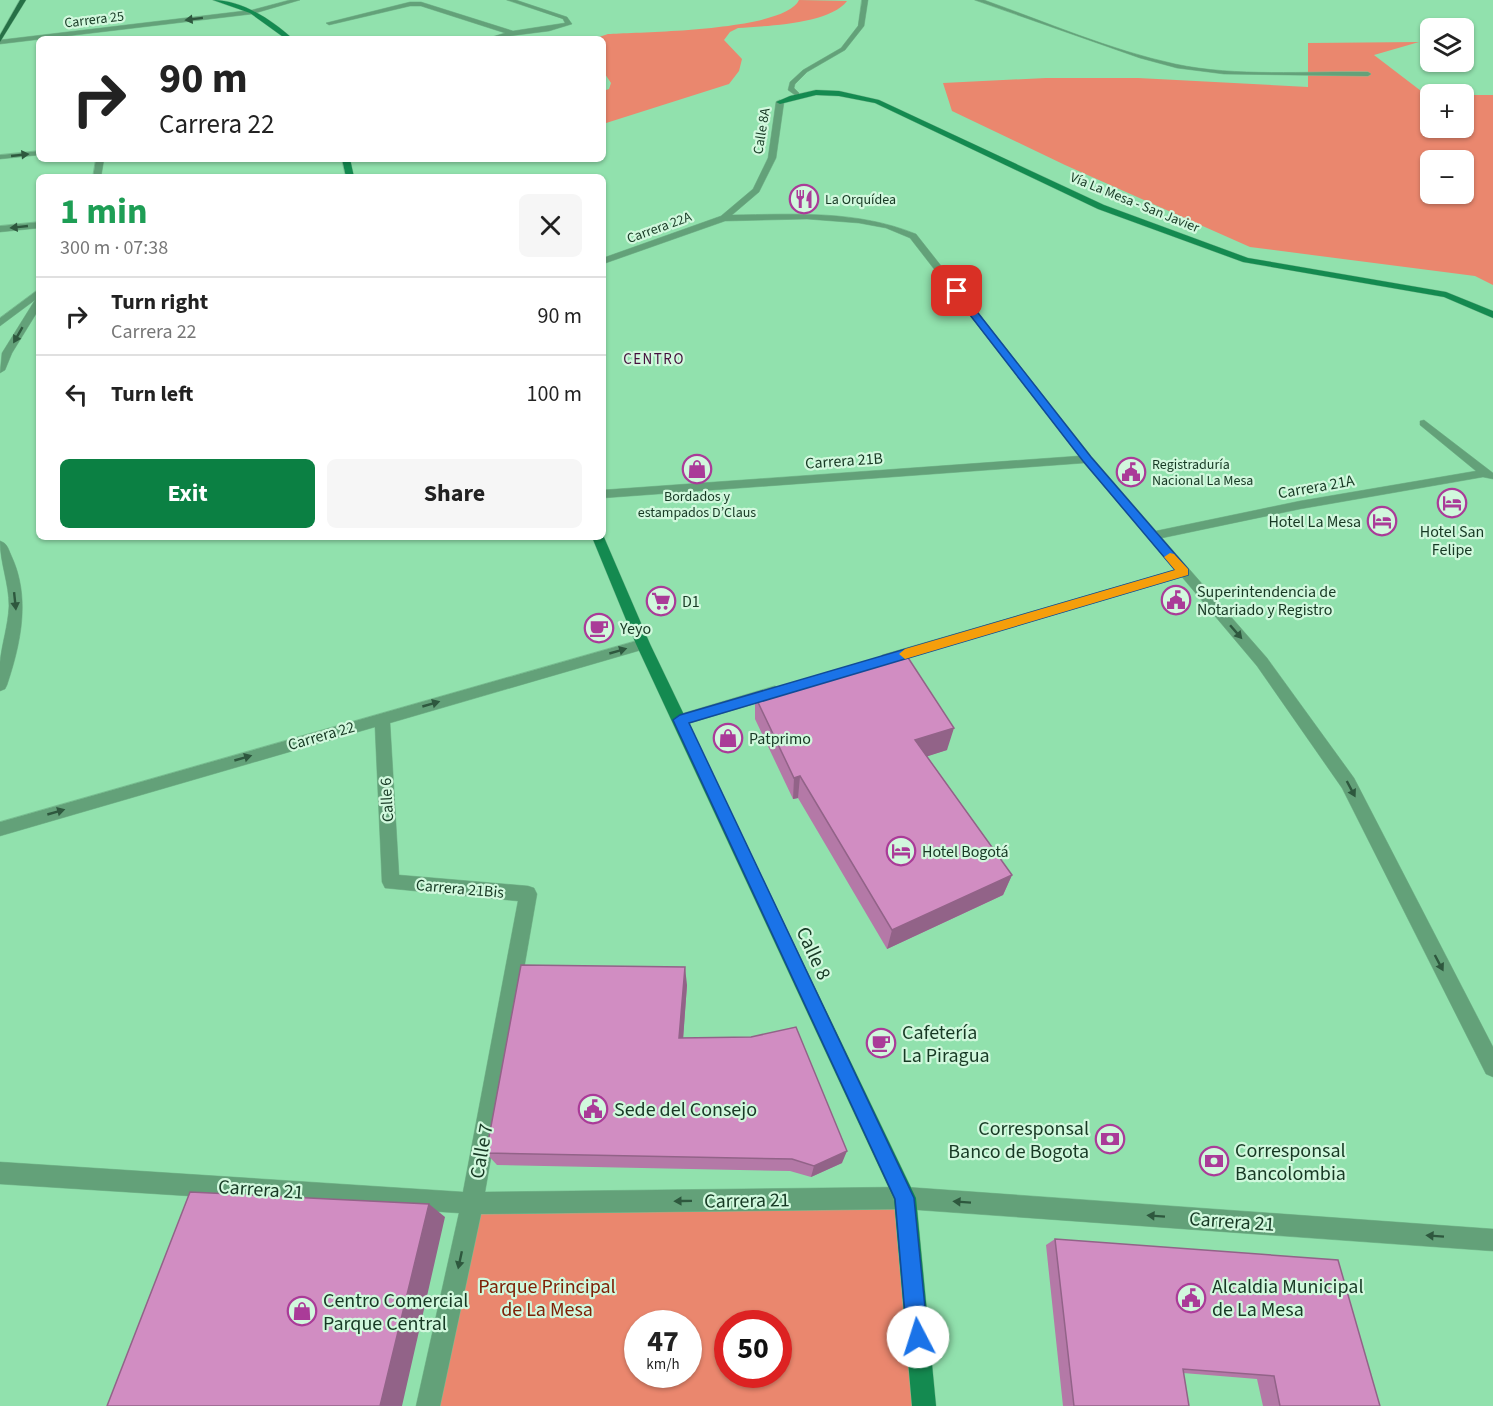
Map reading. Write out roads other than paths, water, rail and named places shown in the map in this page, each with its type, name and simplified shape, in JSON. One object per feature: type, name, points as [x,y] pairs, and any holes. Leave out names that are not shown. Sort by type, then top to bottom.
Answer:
[{"type":"main road","points":[[0,41],[23,0]]},
{"type":"street","points":[[216,0],[252,12],[286,36]]},
{"type":"street","name":"Carrera 25","points":[[73,36],[252,12],[297,0]]},
{"type":"street","points":[[500,36],[556,29],[569,24],[565,18],[510,0]]},
{"type":"street","points":[[797,94],[790,89],[792,83],[805,71],[843,50],[861,26],[865,0]]},
{"type":"street","points":[[978,0],[1142,57],[1177,66],[1224,72],[1368,74]]},
{"type":"street","points":[[329,23],[410,4],[421,4],[512,33]]},
{"type":"street","name":"Carrera 25","points":[[0,41],[36,39]]},
{"type":"street","name":"Vía La Mesa - San Javier","points":[[780,102],[797,94],[817,92],[846,94],[877,101],[1101,207],[1246,260],[1378,281],[1446,296],[1493,315]]},
{"type":"street","name":"Calle 8A","points":[[724,218],[756,190],[772,158],[780,102]]},
{"type":"street","points":[[0,157],[36,153]]},
{"type":"street","points":[[724,218],[807,216],[859,220],[888,226],[913,236],[1087,459],[1262,662],[1348,783],[1493,1067]]},
{"type":"street","name":"Carrera 22A","points":[[606,260],[724,218]]},
{"type":"street","points":[[0,229],[36,225]]},
{"type":"street","points":[[0,323],[36,294]]},
{"type":"street","points":[[0,370],[7,353],[36,306]]},
{"type":"street","points":[[1424,423],[1489,477]]},
{"type":"street","name":"Carrera 21B","points":[[606,494],[1087,459]]},
{"type":"street","name":"Carrera 21A","points":[[1153,536],[1300,505],[1489,477]]},
{"type":"street","name":"Calle 8","points":[[599,540],[643,644],[904,1198],[924,1406]]},
{"type":"street","points":[[0,545],[12,574],[16,612],[7,663],[0,685]]},
{"type":"street","points":[[875,663],[1184,572]]},
{"type":"street","name":"Carrera 22","points":[[0,829],[643,644]]},
{"type":"street","points":[[680,720],[795,686]]},
{"type":"street","name":"Calle 6","points":[[382,718],[391,882]]},
{"type":"street","name":"Carrera 21Bis","points":[[391,882],[528,894]]},
{"type":"street","name":"Calle 7","points":[[428,1406],[472,1203],[528,894]]},
{"type":"street","name":"Carrera 21","points":[[0,1173],[472,1203],[904,1198],[1493,1240]]},
{"type":"place","name":"La Orquídea","points":[[804,199]]},
{"type":"place","name":"Bordados y estampados D’Claus","points":[[697,469]]},
{"type":"place","name":"Registraduría Nacional La Mesa","points":[[1131,472]]},
{"type":"place","name":"Hotel San Felipe","points":[[1452,503]]},
{"type":"place","name":"Hotel La Mesa","points":[[1382,521]]},
{"type":"place","name":"Superintendencia de Notariado y Registro","points":[[1176,600]]},
{"type":"place","name":"D1","points":[[661,601]]},
{"type":"place","name":"Yeyo","points":[[599,628]]},
{"type":"place","name":"Patprimo","points":[[728,738]]},
{"type":"place","name":"Hotel Bogotá","points":[[901,851]]},
{"type":"place","name":"Cafetería La Piragua","points":[[881,1043]]},
{"type":"place","name":"Sede del Consejo","points":[[593,1109]]},
{"type":"place","name":"Corresponsal Banco de Bogota","points":[[1110,1139]]},
{"type":"place","name":"Corresponsal Bancolombia","points":[[1214,1161]]},
{"type":"place","name":"Alcaldia Municipal de La Mesa","points":[[1191,1298]]},
{"type":"place","name":"Centro Comercial Parque Central","points":[[302,1311]]},
{"type":"district","name":"CENTRO","points":[[654,359]]},
{"type":"park label","name":"Parque Principal de La Mesa","points":[[547,1298]]}]
